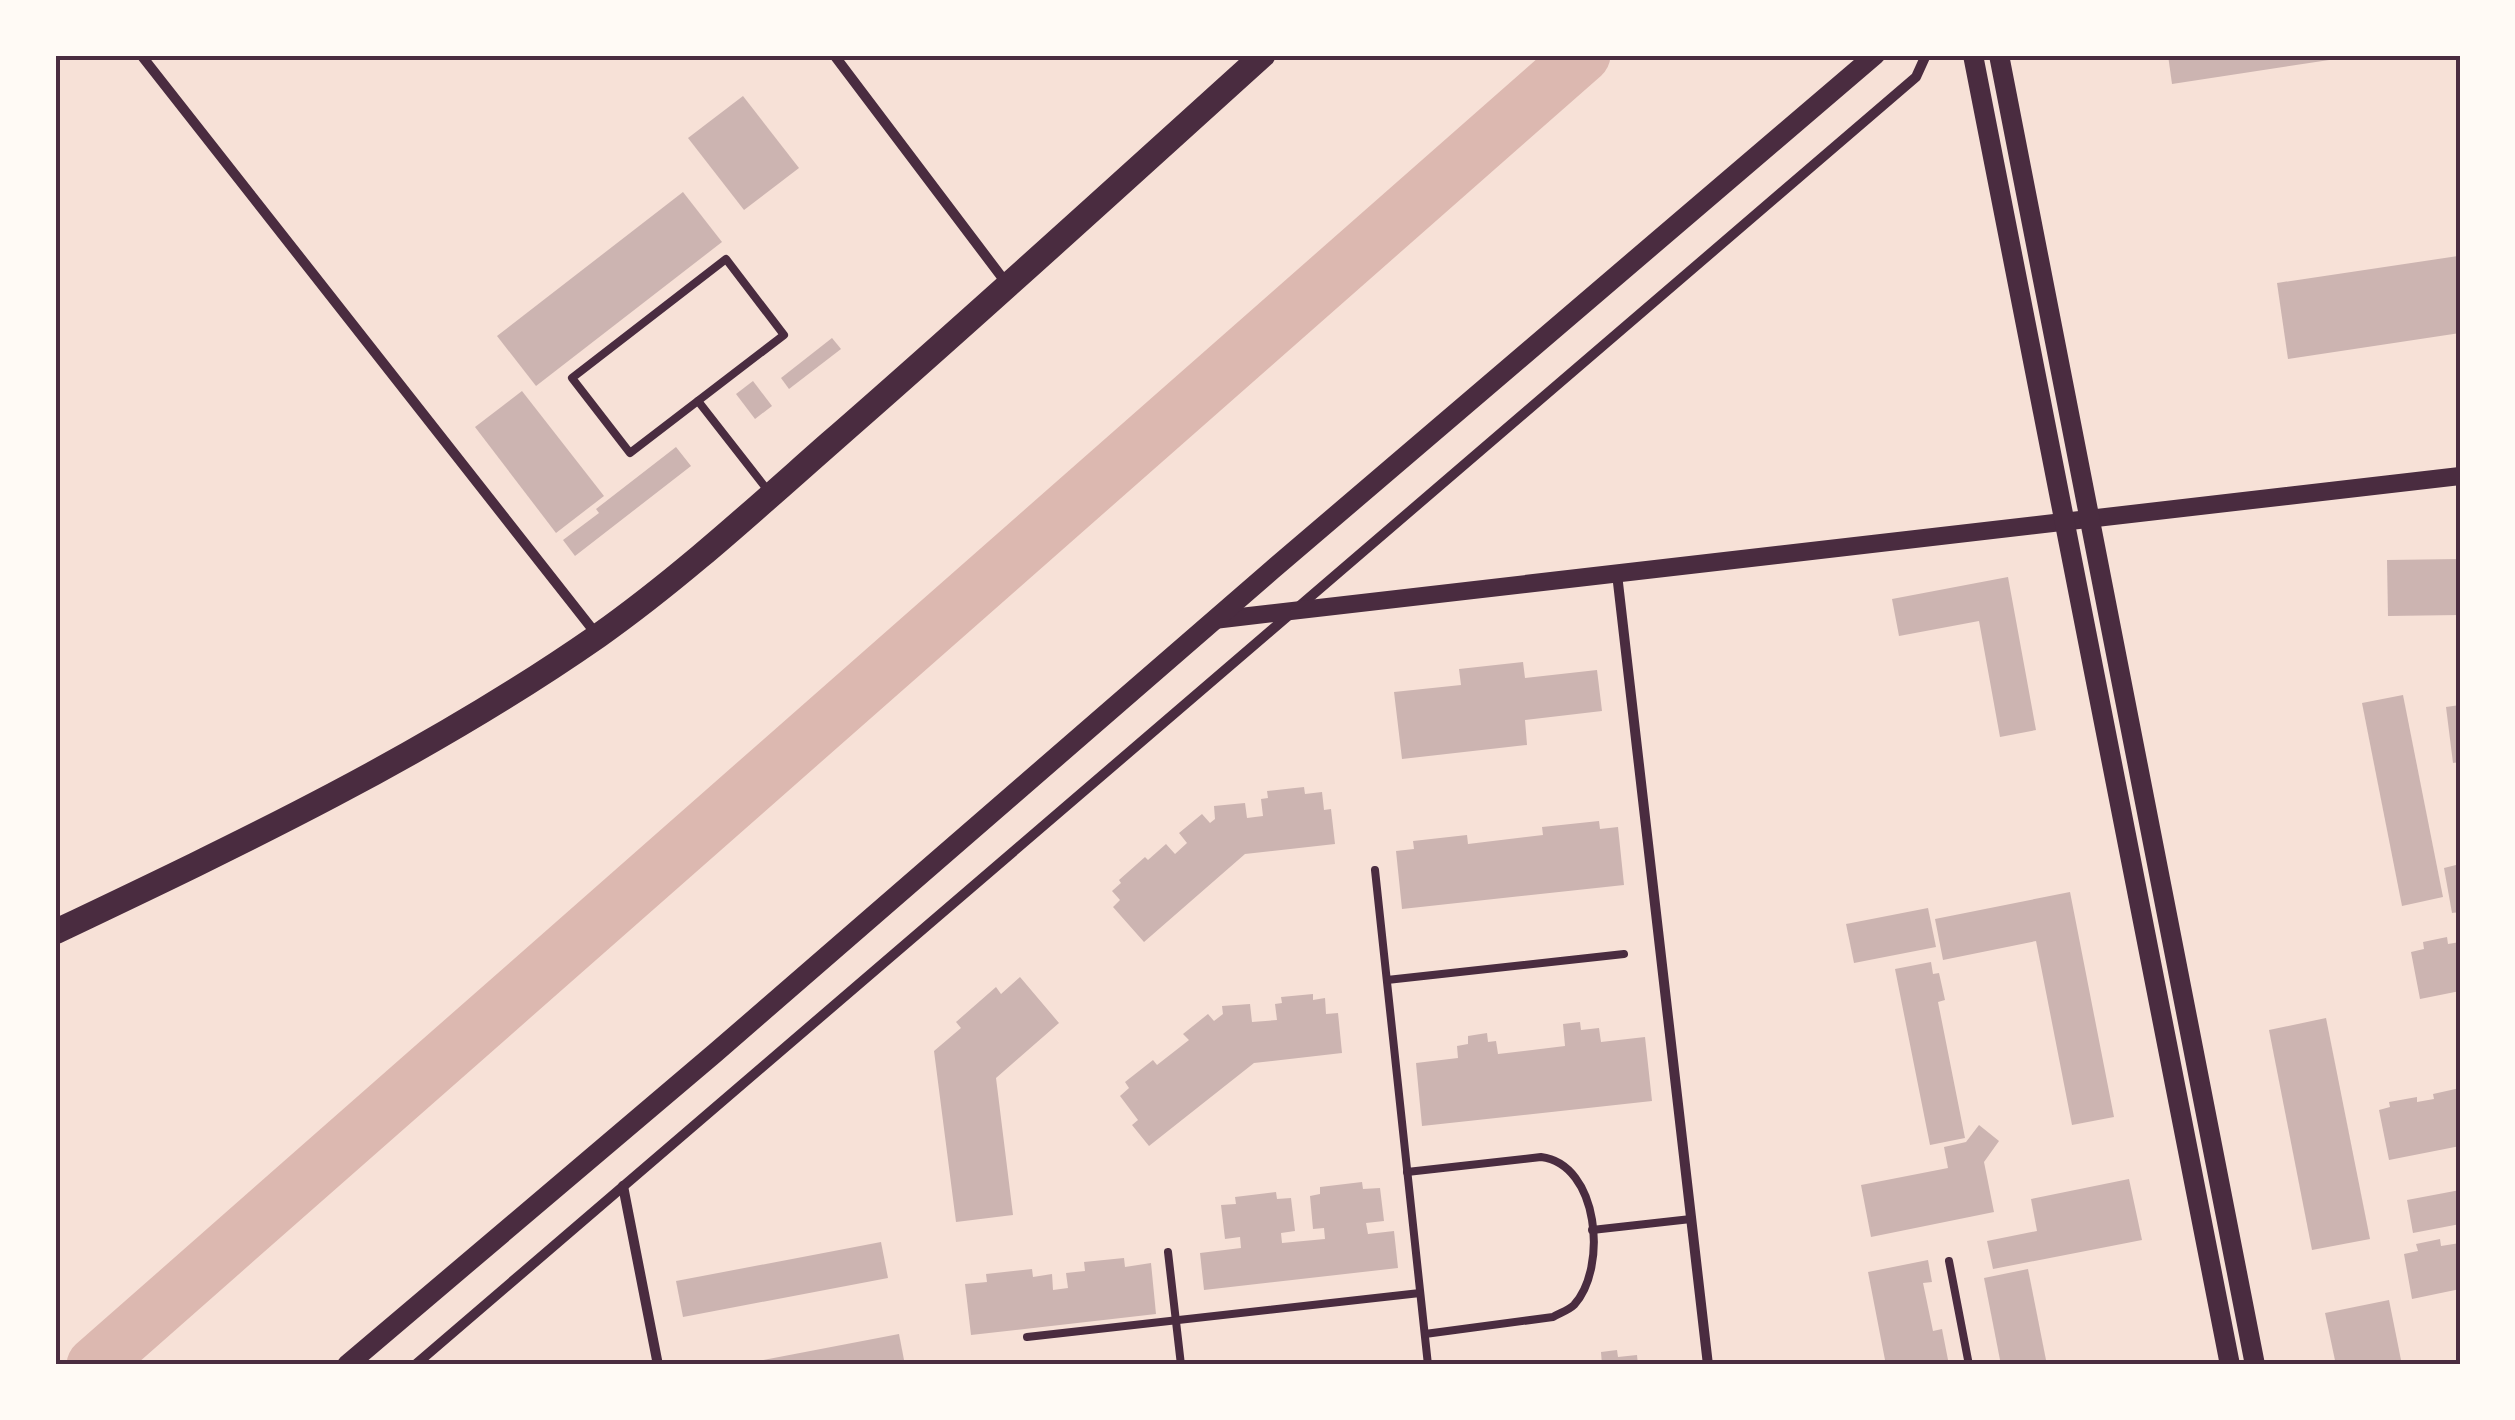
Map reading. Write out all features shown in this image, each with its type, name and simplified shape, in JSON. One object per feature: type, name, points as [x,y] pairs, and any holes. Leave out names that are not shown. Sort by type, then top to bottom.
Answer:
[{"type":"highway","points":[[55,932],[380,772],[480,714],[598,636],[771,494],[1263,55]]},
{"type":"main road","points":[[346,1365],[366,1357],[1214,620],[1875,55]]},
{"type":"main road","points":[[1973,55],[2230,1365]]},
{"type":"main road","points":[[1999,55],[2255,1365]]},
{"type":"street","points":[[141,55],[598,636]]},
{"type":"street","points":[[834,55],[1008,284]]},
{"type":"street","points":[[415,1365],[1916,77],[1926,55]]},
{"type":"street","points":[[1214,620],[2460,476]]},
{"type":"street","points":[[1618,574],[1708,1365]]},
{"type":"street","points":[[623,1186],[658,1365]]},
{"type":"lane","points":[[726,260],[784,334],[698,401],[630,453],[572,378],[726,260]]},
{"type":"lane","points":[[698,401],[771,494]]},
{"type":"lane","points":[[1375,870],[1428,1365]]},
{"type":"lane","points":[[1387,980],[1624,954]]},
{"type":"lane","points":[[1407,1172],[1551,1158],[1576,1175],[1592,1230],[1594,1254],[1588,1278],[1572,1308],[1553,1317],[1425,1334]]},
{"type":"lane","points":[[1592,1230],[1691,1219]]},
{"type":"lane","points":[[1168,1252],[1180,1365]]},
{"type":"lane","points":[[1949,1261],[1969,1365]]},
{"type":"lane","points":[[1026,1337],[1420,1293]]},
{"type":"building","points":[[2168,55],[2349,55],[2349,57],[2172,84]]},
{"type":"building","points":[[743,96],[799,168],[744,210],[688,138]]},
{"type":"building","points":[[683,192],[722,242],[536,386],[497,336]]},
{"type":"building","points":[[2458,256],[2460,333],[2288,359],[2277,283]]},
{"type":"building","points":[[832,338],[841,349],[789,389],[781,378]]},
{"type":"building","points":[[753,381],[772,406],[755,419],[736,394]]},
{"type":"building","points":[[522,391],[604,496],[556,533],[475,427]]},
{"type":"building","points":[[676,447],[691,466],[575,556],[563,540]]},
{"type":"building","points":[[2460,559],[2460,615],[2388,616],[2387,560]]},
{"type":"building","points":[[2008,577],[2036,730],[2000,737],[1979,621],[1899,636],[1892,599]]},
{"type":"building","points":[[1523,662],[1525,678],[1597,670],[1602,711],[1525,720],[1527,745],[1402,759],[1394,692],[1461,685],[1459,669]]},
{"type":"building","points":[[2403,695],[2443,897],[2402,906],[2362,703]]},
{"type":"building","points":[[2460,705],[2460,762],[2453,763],[2446,707]]},
{"type":"building","points":[[1304,787],[1305,794],[1322,792],[1324,810],[1331,809],[1335,844],[1245,854],[1144,942],[1113,907],[1120,900],[1112,891],[1121,883],[1119,880],[1166,844],[1175,854],[1187,843],[1179,833],[1202,814],[1210,823],[1215,819],[1214,806],[1245,803],[1247,818],[1263,816],[1261,799],[1268,798],[1267,791]]},
{"type":"building","points":[[1599,821],[1600,829],[1618,827],[1624,885],[1402,909],[1396,851],[1414,849],[1413,841],[1467,835],[1468,844],[1543,835],[1542,827]]},
{"type":"building","points":[[2460,864],[2460,912],[2452,913],[2444,868]]},
{"type":"building","points":[[2070,892],[2114,1117],[2072,1125],[2036,941],[1943,960],[1935,919]]},
{"type":"building","points":[[1928,908],[1936,947],[1854,963],[1846,924]]},
{"type":"building","points":[[2447,937],[2448,944],[2460,942],[2460,991],[2420,999],[2411,952],[2424,949],[2423,942]]},
{"type":"building","points":[[1931,962],[1933,974],[1939,973],[1945,1000],[1938,1002],[1965,1138],[1930,1145],[1895,969]]},
{"type":"building","points":[[1020,977],[1059,1023],[996,1078],[1013,1215],[956,1222],[934,1051],[961,1028],[956,1022],[996,987],[1001,994]]},
{"type":"building","points":[[1313,994],[1313,1000],[1325,998],[1326,1014],[1338,1013],[1342,1053],[1254,1063],[1149,1146],[1132,1125],[1138,1120],[1120,1096],[1129,1088],[1125,1082],[1153,1060],[1157,1065],[1189,1040],[1183,1034],[1208,1014],[1214,1021],[1223,1014],[1222,1006],[1250,1004],[1252,1022],[1277,1020],[1275,1004],[1282,1003],[1281,997]]},
{"type":"building","points":[[2326,1018],[2370,1239],[2312,1250],[2269,1030]]},
{"type":"building","points":[[1580,1022],[1581,1030],[1599,1028],[1601,1042],[1645,1037],[1652,1101],[1422,1126],[1416,1063],[1458,1058],[1457,1046],[1468,1044],[1468,1036],[1487,1033],[1488,1042],[1496,1041],[1498,1054],[1565,1046],[1563,1024]]},
{"type":"building","points":[[2460,1088],[2460,1146],[2389,1160],[2379,1110],[2390,1107],[2389,1102],[2417,1097],[2417,1102],[2434,1099],[2433,1094]]},
{"type":"building","points":[[1979,1125],[1999,1141],[1984,1162],[1994,1212],[1871,1237],[1861,1185],[1948,1168],[1944,1147],[1966,1142]]},
{"type":"building","points":[[2129,1179],[2142,1240],[1993,1269],[1987,1241],[2037,1231],[2031,1199]]},
{"type":"building","points":[[1362,1182],[1363,1189],[1380,1188],[1384,1221],[1366,1223],[1368,1234],[1394,1231],[1398,1268],[1204,1290],[1200,1253],[1241,1248],[1240,1237],[1225,1239],[1221,1205],[1236,1204],[1235,1197],[1276,1192],[1277,1199],[1291,1198],[1295,1231],[1281,1233],[1282,1243],[1325,1239],[1324,1228],[1313,1229],[1310,1196],[1320,1194],[1320,1187]]},
{"type":"building","points":[[2460,1190],[2460,1224],[2413,1233],[2407,1200]]},
{"type":"building","points":[[2440,1239],[2441,1246],[2460,1243],[2460,1289],[2412,1299],[2404,1254],[2418,1251],[2416,1244]]},
{"type":"building","points":[[881,1242],[888,1278],[683,1317],[676,1281]]},
{"type":"building","points":[[1124,1258],[1125,1267],[1151,1263],[1156,1314],[971,1335],[965,1284],[987,1282],[986,1274],[1032,1269],[1033,1277],[1052,1274],[1053,1290],[1068,1288],[1066,1273],[1085,1271],[1084,1262]]},
{"type":"building","points":[[1928,1260],[1932,1282],[1923,1283],[1933,1331],[1942,1329],[1949,1365],[1886,1365],[1868,1272]]},
{"type":"building","points":[[2028,1269],[2047,1365],[2001,1365],[1984,1278]]},
{"type":"building","points":[[2389,1300],[2402,1365],[2336,1365],[2325,1313]]},
{"type":"building","points":[[899,1334],[905,1365],[747,1365],[747,1363]]},
{"type":"building","points":[[1617,1350],[1618,1357],[1637,1355],[1638,1365],[1602,1365],[1601,1352]]},
{"type":"waterway","points":[[94,1365],[1583,55]]}]
